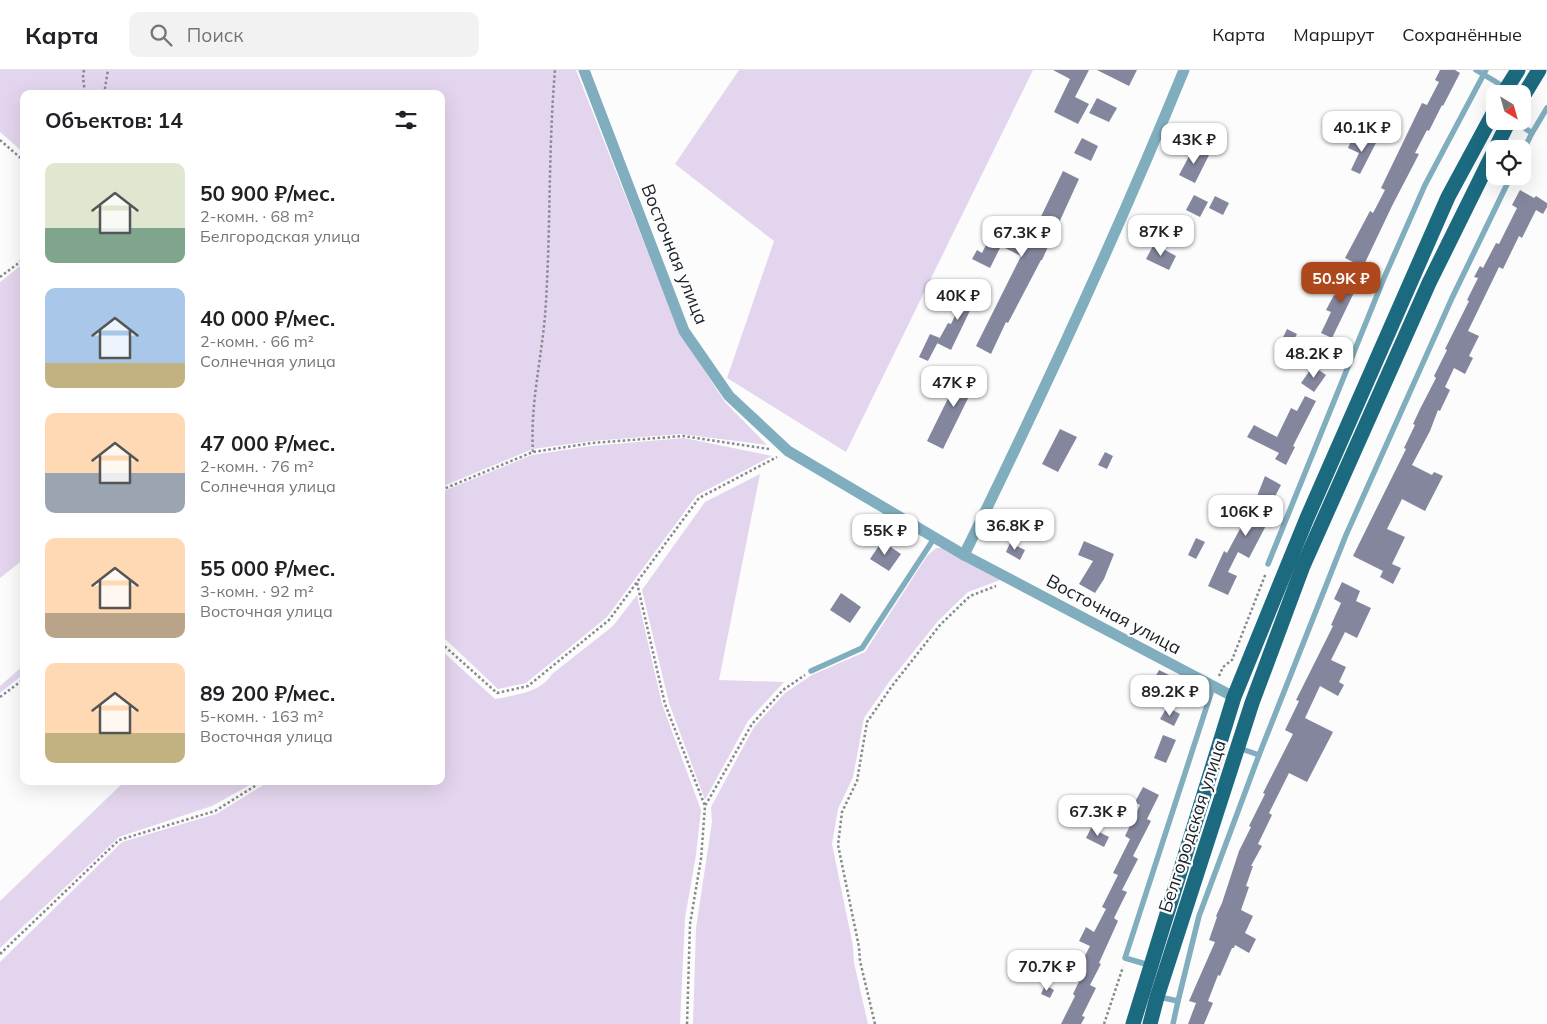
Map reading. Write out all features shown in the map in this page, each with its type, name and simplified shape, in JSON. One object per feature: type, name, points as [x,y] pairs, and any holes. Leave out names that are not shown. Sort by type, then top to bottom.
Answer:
[{"type":"main road","points":[[1509,85],[1518,70]]},
{"type":"main road","points":[[1530,85],[1539,70]]},
{"type":"main road","name":"Белгородская улица","points":[[1133,1024],[1234,697],[1307,518],[1448,197],[1486,127]]},
{"type":"main road","name":"Белгородская улица","points":[[1150,1024],[1237,747],[1306,558],[1429,283],[1505,130]]},
{"type":"street","name":"Восточная улица","points":[[584,70],[684,331],[729,396],[788,451],[964,555],[1234,697]]},
{"type":"street","points":[[964,555],[1026,429],[1149,156],[1184,70]]},
{"type":"lane","points":[[1476,70],[1485,72],[1499,85]]},
{"type":"lane","points":[[1268,564],[1381,288],[1425,186],[1485,72]]},
{"type":"lane","points":[[1528,140],[1547,108]]},
{"type":"lane","points":[[1528,130],[1532,133]]},
{"type":"lane","points":[[1173,1024],[1199,916],[1259,755],[1346,535],[1452,298],[1507,185]]},
{"type":"lane","points":[[811,671],[862,648],[935,537]]},
{"type":"lane","points":[[1151,966],[1126,958],[1214,687]]},
{"type":"lane","points":[[1234,697],[1252,703]]},
{"type":"lane","points":[[1237,747],[1259,755]]},
{"type":"lane","points":[[1157,997],[1178,1001]]},
{"type":"path","points":[[84,70],[85,90]]},
{"type":"path","points":[[105,90],[108,70]]},
{"type":"path","points":[[533,452],[532,432],[545,316],[551,117],[555,70]]},
{"type":"path","points":[[0,140],[20,158]]},
{"type":"path","points":[[0,277],[20,262]]},
{"type":"path","points":[[445,488],[533,452],[592,443],[683,436],[788,451]]},
{"type":"path","points":[[445,647],[497,693],[528,686],[608,620],[699,498],[788,451]]},
{"type":"path","points":[[1214,687],[1223,667],[1232,660],[1266,575],[1268,564]]},
{"type":"path","points":[[875,1024],[860,962],[859,947],[838,845],[842,812],[857,781],[867,722],[892,686],[940,625],[970,596],[1012,580]]},
{"type":"path","points":[[636,582],[665,704],[705,806]]},
{"type":"path","points":[[687,1024],[690,924],[701,859],[705,806],[752,724],[783,690],[811,671]]},
{"type":"path","points":[[0,697],[20,682]]},
{"type":"path","points":[[0,954],[119,840],[215,811],[257,785]]},
{"type":"path","points":[[1104,1024],[1126,958]]},
{"type":"shaded area","points":[[0,70],[576,70],[679,332],[725,402],[767,445],[681,434],[592,441],[533,449],[445,485],[445,90],[20,90],[20,150],[0,132]]},
{"type":"shaded area","points":[[739,70],[1033,70],[846,452],[727,378],[774,241],[675,164]]},
{"type":"shaded area","points":[[20,266],[20,562],[0,578],[0,282]]},
{"type":"shaded area","points":[[684,438],[772,456],[697,495],[607,617],[526,683],[498,689],[445,639],[445,490],[532,455],[591,446]]},
{"type":"shaded area","points":[[760,474],[719,680],[784,682],[748,721],[705,800],[669,703],[642,590],[705,502]]},
{"type":"shaded area","points":[[936,548],[944,548],[1000,580],[968,592],[938,621],[889,682],[864,718],[853,777],[838,809],[832,844],[853,946],[854,963],[868,1024],[693,1024],[696,928],[712,822],[711,807],[754,727],[785,693],[812,675],[865,652],[927,556]]},
{"type":"shaded area","points":[[637,595],[662,704],[701,810],[696,855],[685,918],[680,1024],[0,1024],[0,962],[122,842],[216,814],[263,785],[445,785],[445,654],[495,699],[526,692],[541,685],[552,674],[613,626]]},
{"type":"shaded area","points":[[20,668],[20,677],[0,693],[0,686]]},
{"type":"shaded area","points":[[121,785],[250,785],[212,806],[119,837],[0,948],[0,901]]},
{"type":"building","points":[[1053,70],[1089,70],[1075,97],[1089,104],[1078,124],[1054,112],[1070,79]]},
{"type":"building","points":[[1097,70],[1137,70],[1129,86]]},
{"type":"building","points":[[1440,70],[1455,70],[1460,73],[1415,153],[1419,154],[1363,267],[1345,258],[1370,211],[1373,213],[1385,190],[1381,188],[1422,103],[1427,105],[1439,82],[1435,80]]},
{"type":"building","points":[[1097,98],[1117,108],[1109,122],[1089,113]]},
{"type":"building","points":[[1369,135],[1378,139],[1360,174],[1351,170],[1359,153],[1348,148],[1352,139],[1364,145]]},
{"type":"building","points":[[1082,138],[1098,146],[1091,161],[1074,153]]},
{"type":"building","points":[[1194,147],[1209,155],[1195,183],[1179,175]]},
{"type":"building","points":[[1063,171],[1079,179],[1042,260],[1008,323],[1006,322],[991,354],[976,346],[1021,256],[1001,246],[990,268],[972,259],[977,250],[982,253],[997,223],[1026,238],[1030,229],[1034,231]]},
{"type":"building","points":[[1520,190],[1534,198],[1536,196],[1547,203],[1547,207],[1543,214],[1536,210],[1522,238],[1519,236],[1503,269],[1499,267],[1468,331],[1479,336],[1469,356],[1473,358],[1465,374],[1454,368],[1445,387],[1450,390],[1440,411],[1438,410],[1430,431],[1412,465],[1432,475],[1434,472],[1443,476],[1425,511],[1402,499],[1387,529],[1405,537],[1392,564],[1401,568],[1393,584],[1380,577],[1383,571],[1353,556],[1406,449],[1404,448],[1415,425],[1413,424],[1436,378],[1434,376],[1447,350],[1445,349],[1469,301],[1467,300],[1478,278],[1474,277],[1480,266],[1483,268],[1496,243],[1499,244],[1517,208],[1512,205]]},
{"type":"building","points":[[1194,195],[1208,202],[1200,217],[1186,210]]},
{"type":"building","points":[[1215,196],[1229,203],[1223,215],[1209,208]]},
{"type":"building","points":[[1154,244],[1176,256],[1169,270],[1146,259]]},
{"type":"building","points":[[1353,269],[1363,274],[1332,338],[1321,333],[1331,312],[1326,310],[1334,295],[1339,298]]},
{"type":"building","points":[[968,289],[978,294],[951,350],[937,343],[948,323],[951,324]]},
{"type":"building","points":[[1287,329],[1297,334],[1286,354],[1277,350]]},
{"type":"building","points":[[930,334],[940,338],[928,361],[919,357]]},
{"type":"building","points":[[964,366],[980,374],[943,449],[927,441]]},
{"type":"building","points":[[1313,366],[1326,375],[1314,392],[1301,383]]},
{"type":"building","points":[[1305,396],[1316,401],[1293,446],[1295,447],[1286,465],[1275,459],[1279,453],[1247,437],[1254,425],[1277,437],[1291,408],[1297,411]]},
{"type":"building","points":[[1060,429],[1077,437],[1058,472],[1042,464]]},
{"type":"building","points":[[1105,452],[1113,456],[1107,469],[1098,465]]},
{"type":"building","points":[[1265,476],[1281,485],[1266,514],[1271,516],[1249,558],[1238,552],[1228,572],[1237,576],[1228,595],[1208,586],[1224,551],[1227,553],[1241,527],[1245,528],[1256,505],[1254,504]]},
{"type":"building","points":[[1196,538],[1205,542],[1196,559],[1188,555]]},
{"type":"building","points":[[882,541],[901,554],[889,571],[870,559]]},
{"type":"building","points":[[1084,541],[1114,554],[1104,579],[1095,593],[1079,584],[1093,561],[1078,555]]},
{"type":"building","points":[[1010,543],[1025,550],[1020,560],[1006,552]]},
{"type":"building","points":[[1342,582],[1360,591],[1356,601],[1371,608],[1357,638],[1345,632],[1331,660],[1346,667],[1339,682],[1344,685],[1338,696],[1320,686],[1305,718],[1333,732],[1307,782],[1289,773],[1269,813],[1272,815],[1258,844],[1262,846],[1251,866],[1253,866],[1246,886],[1249,887],[1241,910],[1253,916],[1245,933],[1256,939],[1249,953],[1235,945],[1232,948],[1220,976],[1218,975],[1208,1001],[1213,1003],[1204,1024],[1188,1024],[1196,1003],[1189,1001],[1215,942],[1209,940],[1216,916],[1239,851],[1251,827],[1249,826],[1265,794],[1263,793],[1293,734],[1285,730],[1299,701],[1296,700],[1333,626],[1331,625],[1341,603],[1334,599]]},
{"type":"building","points":[[841,593],[861,607],[850,623],[830,610]]},
{"type":"building","points":[[1159,670],[1183,682],[1178,694],[1153,681]]},
{"type":"building","points":[[1167,707],[1180,714],[1174,726],[1160,719]]},
{"type":"building","points":[[1163,735],[1176,740],[1166,763],[1154,758]]},
{"type":"building","points":[[1143,787],[1159,795],[1147,819],[1151,821],[1133,856],[1138,859],[1122,890],[1127,892],[1114,918],[1118,921],[1099,963],[1101,964],[1090,985],[1096,988],[1082,1016],[1085,1017],[1081,1024],[1061,1024],[1075,996],[1073,994],[1083,973],[1077,971],[1090,946],[1079,941],[1086,927],[1094,932],[1106,909],[1102,907],[1118,875],[1113,873],[1130,839],[1125,836],[1140,805],[1135,802]]},
{"type":"building","points":[[1091,828],[1109,837],[1104,847],[1086,838]]},
{"type":"building","points":[[1045,985],[1054,990],[1050,998],[1041,994]]}]
